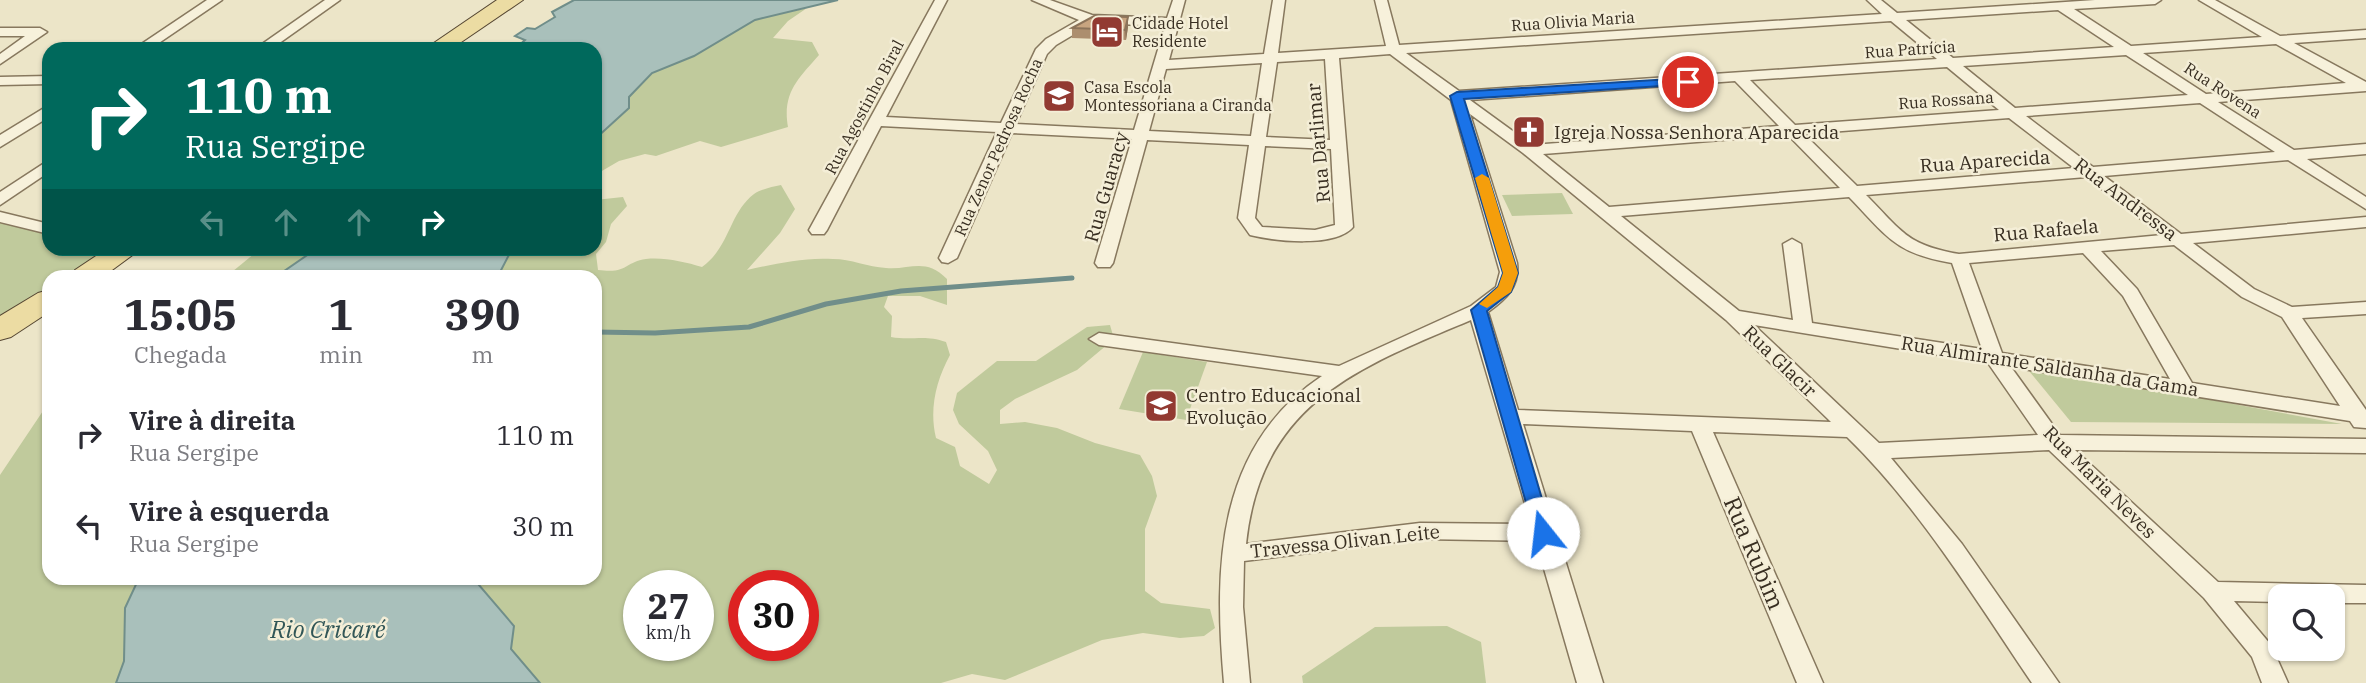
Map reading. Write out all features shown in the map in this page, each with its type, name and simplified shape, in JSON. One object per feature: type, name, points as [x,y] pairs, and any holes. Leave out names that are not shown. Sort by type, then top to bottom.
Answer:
[{"type":"main road","points":[[447,42],[512,0]]},
{"type":"main road","points":[[94,270],[115,256]]},
{"type":"main road","points":[[3,326],[42,303]]},
{"type":"street","points":[[152,42],[216,0]]},
{"type":"street","points":[[272,42],[334,0]]},
{"type":"street","name":"Rua Agostinho Biral","points":[[818,230],[941,0]]},
{"type":"street","points":[[1038,0],[1080,10],[1177,11]]},
{"type":"street","points":[[1258,138],[1279,0]]},
{"type":"street","points":[[1394,51],[1382,0],[1397,0]]},
{"type":"street","name":"Rua Andressa","points":[[1873,0],[2012,113],[2248,293],[2289,313]]},
{"type":"street","name":"Rua Olivia Maria","points":[[1162,65],[2155,0]]},
{"type":"street","points":[[2205,0],[2365,87]]},
{"type":"street","name":"Rua Rovena","points":[[2060,6],[2366,204]]},
{"type":"street","name":"Rua Zenor Pedrosa Rocha","points":[[948,258],[1045,46],[1080,10]]},
{"type":"street","name":"Rua Guaracy","points":[[1104,263],[1177,11]]},
{"type":"street","points":[[0,32],[40,31],[30,41],[0,60]]},
{"type":"street","name":"Rua Patrícia","points":[[1457,96],[2366,34]]},
{"type":"street","name":"Rua Glacir","points":[[1394,51],[1530,150],[1733,316],[1853,430],[1874,451],[1954,550],[2046,683]]},
{"type":"street","name":"Rua Darlimar","points":[[1258,138],[1246,218],[1252,228],[1264,232],[1322,234],[1339,232],[1344,228],[1346,215],[1332,54]]},
{"type":"street","points":[[1740,78],[1856,191]]},
{"type":"street","points":[[0,81],[42,80]]},
{"type":"street","name":"Rua Rossana","points":[[1530,150],[2365,87]]},
{"type":"street","points":[[1237,683],[1230,588],[1232,554],[1251,469],[1265,443],[1308,396],[1344,373],[1478,310],[1505,289],[1510,273],[1457,96]]},
{"type":"street","points":[[0,142],[42,115]]},
{"type":"street","points":[[877,121],[1258,138],[1338,145]]},
{"type":"street","name":"Rua Aparecida","points":[[1607,212],[2093,174],[2366,149]]},
{"type":"street","points":[[0,200],[42,170]]},
{"type":"street","name":"Rua Rafaela","points":[[1856,191],[1902,240],[1924,253],[1959,259],[2181,241],[2366,222]]},
{"type":"street","points":[[0,217],[42,227]]},
{"type":"street","points":[[1792,244],[1803,326]]},
{"type":"street","points":[[2087,247],[2131,293],[2185,388]]},
{"type":"street","name":"Rua Maria Neves","points":[[1959,259],[1994,357],[2054,442],[2212,591],[2262,652],[2275,683]]},
{"type":"street","points":[[2289,313],[2366,308]]},
{"type":"street","points":[[1478,310],[1590,683]]},
{"type":"street","points":[[2289,313],[2363,421]]},
{"type":"street","name":"Rua Almirante Saldanha da Gama","points":[[1733,316],[2185,388],[2363,421]]},
{"type":"street","points":[[1099,339],[1344,373]]},
{"type":"street","points":[[1508,417],[1853,430]]},
{"type":"street","name":"Rua Rubim","points":[[1699,424],[1810,683]]},
{"type":"street","points":[[1874,451],[2054,442],[2366,446]]},
{"type":"street","name":"Travessa Olivan Leite","points":[[1232,554],[1420,531],[1543,533]]},
{"type":"street","points":[[2212,591],[2366,594]]},
{"type":"green space","points":[[807,8],[788,21],[773,38],[812,42],[819,55],[793,87],[787,105],[788,127],[721,147],[700,141],[656,156],[645,154],[619,161],[602,171],[602,133],[629,108],[629,97],[652,73],[694,56],[755,20]]},
{"type":"green space","points":[[781,185],[795,209],[780,233],[747,270],[800,260],[833,259],[886,268],[925,266],[947,279],[947,305],[920,296],[888,296],[884,307],[892,316],[891,337],[931,338],[946,342],[950,355],[941,375],[934,406],[936,438],[955,447],[960,466],[989,484],[997,470],[988,451],[959,424],[953,410],[957,393],[997,361],[1036,361],[1087,327],[1110,325],[1114,339],[1077,370],[1015,399],[1000,410],[1000,424],[1025,422],[1057,428],[1095,443],[1140,455],[1152,476],[1157,496],[1145,529],[1145,591],[1161,603],[1210,609],[1215,628],[1204,636],[1180,638],[1143,633],[1102,640],[1005,680],[972,674],[941,683],[540,683],[536,680],[511,649],[514,625],[479,585],[602,585],[602,270],[621,269],[639,260],[653,259],[674,260],[702,267],[718,250],[739,211],[757,192]]},
{"type":"green space","points":[[1562,193],[1573,214],[1512,216],[1502,195]]},
{"type":"green space","points":[[623,197],[627,206],[611,224],[602,247],[602,199]]},
{"type":"green space","points":[[0,223],[42,232],[42,256],[104,256],[81,270],[42,270],[42,294],[0,319]]},
{"type":"green space","points":[[251,256],[306,256],[286,270],[234,270]]},
{"type":"green space","points":[[508,256],[596,256],[598,270],[501,270]]},
{"type":"green space","points":[[1143,352],[1207,362],[1186,420],[1119,409]]},
{"type":"green space","points":[[2025,366],[2342,424],[2071,422]]},
{"type":"green space","points":[[42,412],[42,585],[136,585],[125,608],[124,661],[116,683],[0,683],[0,475]]},
{"type":"green space","points":[[1447,626],[1481,642],[1486,683],[1303,683],[1302,676],[1375,627]]},
{"type":"water","points":[[574,0],[838,0],[755,20],[694,56],[652,73],[629,97],[629,108],[602,133],[602,42],[523,42],[525,40],[515,36],[527,28],[535,29],[555,17],[552,12]]},
{"type":"water","points":[[306,256],[508,256],[501,270],[286,270]]},
{"type":"water","name":"Rio Cricaré","points":[[136,585],[479,585],[514,626],[511,649],[540,683],[116,683],[124,661],[125,608]]},
{"type":"building","points":[[1094,16],[1128,17],[1125,30],[1072,28]]},
{"type":"waterway","points":[[602,332],[655,333],[749,327],[826,304],[901,291],[1072,278]]},
{"type":"slow traffic","points":[[1482,178],[1510,273],[1505,289],[1487,304]]},
{"type":"place","name":"Cidade Hotel Residente","points":[[1107,32]]},
{"type":"place","name":"Casa Escola Montessoriana a Ciranda","points":[[1059,96]]},
{"type":"place","name":"Igreja Nossa Senhora Aparecida","points":[[1529,132]]},
{"type":"place","name":"Centro Educacional Evolução","points":[[1161,406]]},
{"type":"route","points":[[1543,533],[1478,310],[1499,296],[1509,281],[1510,273],[1457,96],[1688,82]]}]
